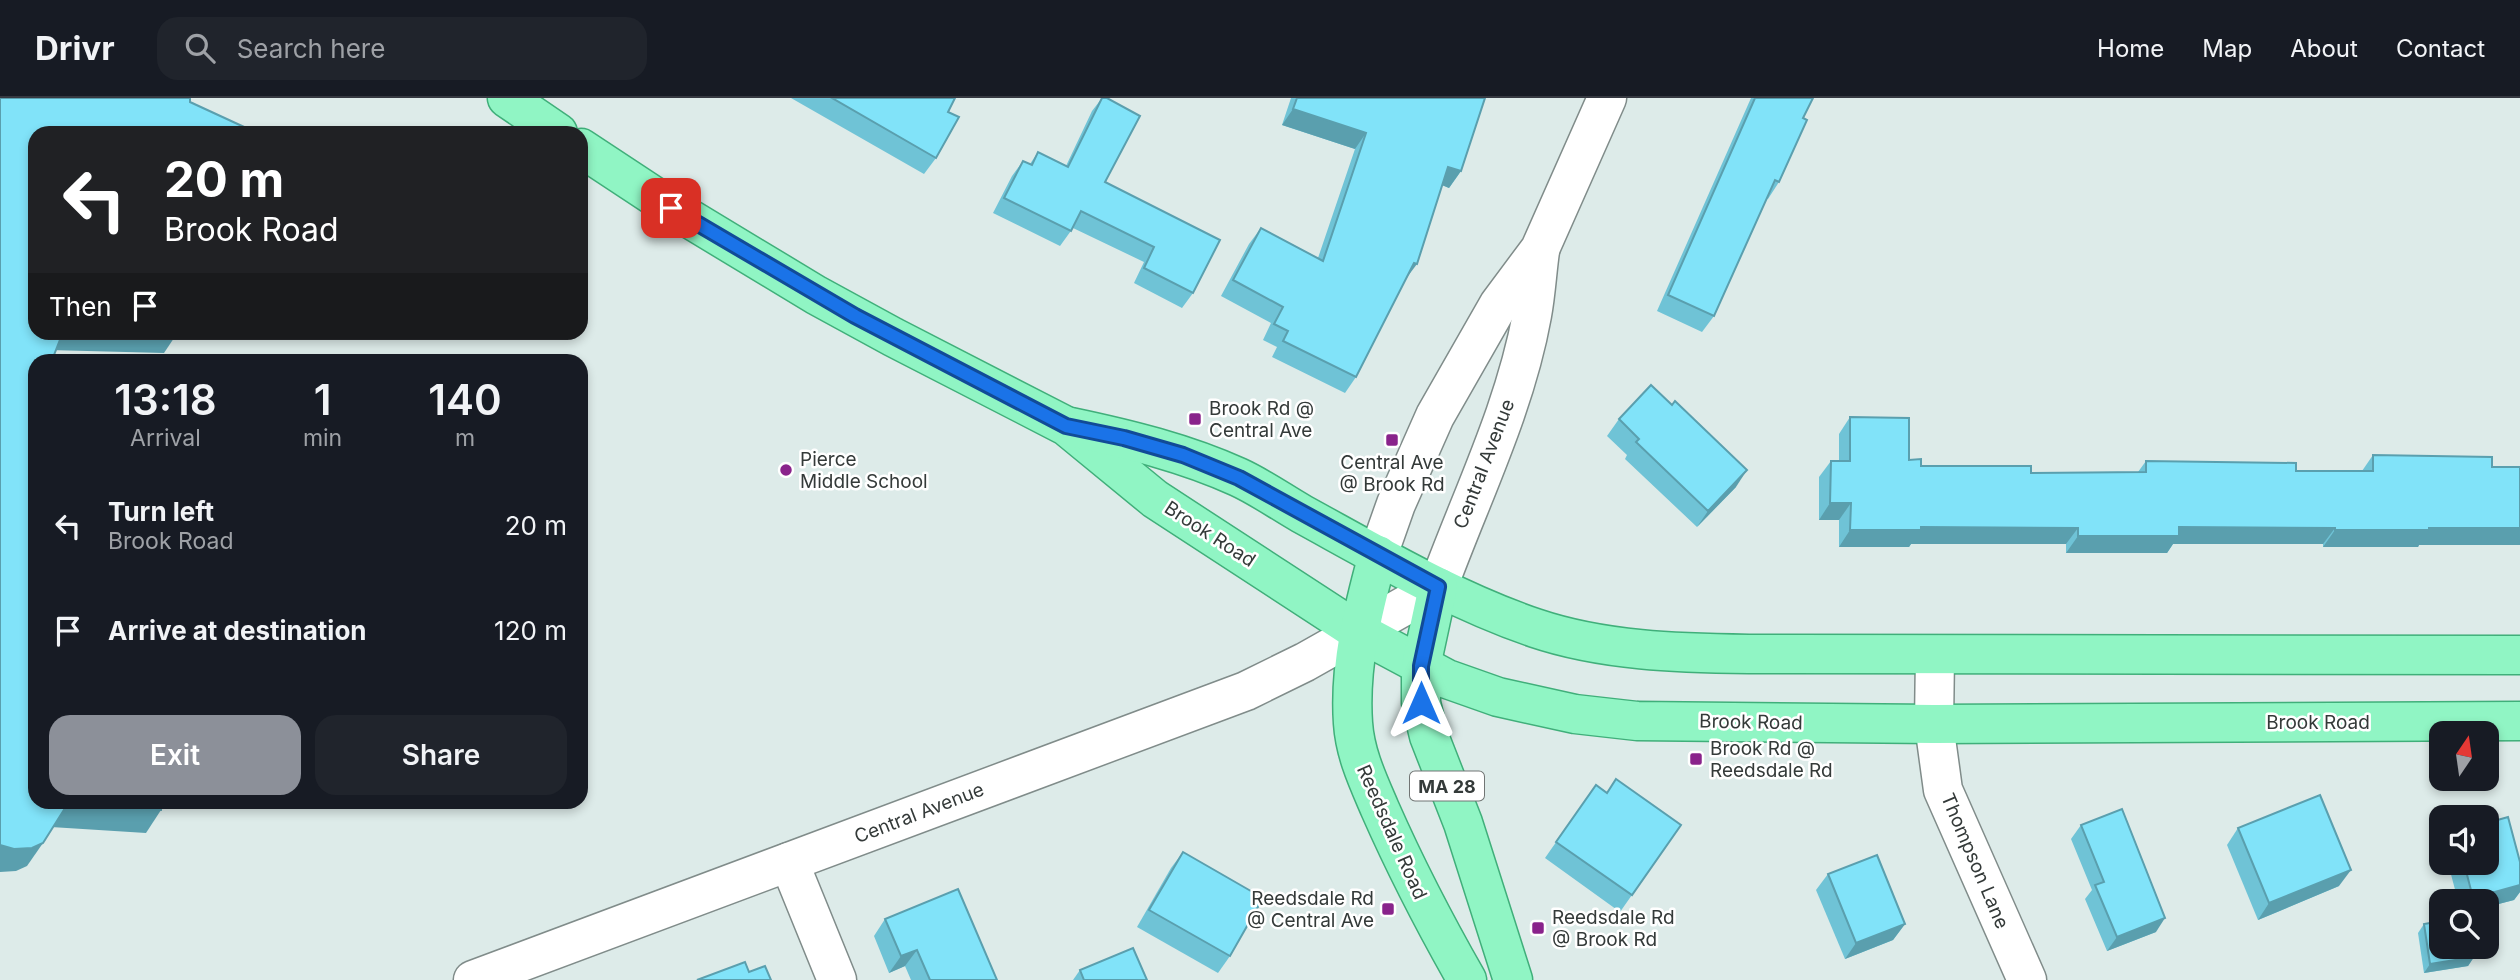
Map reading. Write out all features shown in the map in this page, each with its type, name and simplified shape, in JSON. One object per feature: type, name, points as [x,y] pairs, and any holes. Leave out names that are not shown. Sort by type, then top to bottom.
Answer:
[{"type":"main road","points":[[507,98],[548,126]]},
{"type":"main road","name":"Brook Road","points":[[588,153],[693,221],[816,295],[1066,426],[1156,499],[1359,632],[1447,679],[1498,697],[1606,719],[1637,721],[1934,724],[2520,721]]},
{"type":"main road","name":"Brook Road","points":[[1066,426],[1124,438],[1183,455],[1239,478],[1378,555],[1480,607],[1534,628],[1595,643],[1688,653],[2520,655]]},
{"type":"main road","name":"Central Avenue","points":[[1359,632],[1378,555]]},
{"type":"main road","name":"MA 28","points":[[1438,587],[1421,666],[1421,703],[1429,736],[1463,823],[1513,980]]},
{"type":"main road","name":"Reedsdale Road","points":[[1359,632],[1353,701],[1353,724],[1359,760],[1398,850],[1467,980]]},
{"type":"street","name":"Central Avenue","points":[[1378,555],[1396,504],[1435,416],[1499,304],[1540,249],[1607,98]]},
{"type":"street","name":"Central Avenue","points":[[473,980],[1247,691],[1438,587],[1494,445],[1515,382],[1532,315],[1540,249]]},
{"type":"street","name":"Thompson Lane","points":[[1935,655],[1934,724],[1939,770],[1950,809],[2027,980]]},
{"type":"street","points":[[789,862],[837,980]]},
{"type":"building","points":[[0,98],[190,98],[190,102],[242,126],[28,126],[28,340],[60,340],[54,354],[28,354],[28,809],[64,809],[43,843],[32,848],[14,849],[0,845]]},
{"type":"building","points":[[832,98],[955,98],[948,112],[959,117],[936,158]]},
{"type":"building","points":[[1102,98],[1107,98],[1140,116],[1105,182],[1220,240],[1193,293],[1144,268],[1154,247],[1081,211],[1071,231],[1004,198],[1023,161],[1032,165],[1038,152],[1068,167]]},
{"type":"building","points":[[1297,98],[1485,98],[1461,171],[1448,167],[1417,264],[1414,263],[1356,377],[1283,341],[1288,331],[1274,324],[1283,307],[1233,280],[1261,228],[1323,261],[1366,133],[1293,109]]},
{"type":"building","points":[[1755,98],[1813,98],[1803,118],[1807,120],[1779,182],[1775,180],[1714,316],[1668,295]]},
{"type":"building","points":[[1651,385],[1672,405],[1675,401],[1747,470],[1708,511],[1636,442],[1639,439],[1619,419]]},
{"type":"building","points":[[1850,417],[1909,418],[1909,460],[1921,459],[1921,466],[2031,466],[2031,473],[2146,472],[2146,461],[2296,463],[2296,471],[2373,471],[2373,455],[2492,457],[2492,467],[2520,467],[2520,528],[2335,530],[2179,527],[2179,536],[2078,536],[2078,528],[1921,527],[1921,530],[1850,530],[1851,503],[1830,503],[1831,461],[1850,461]]},
{"type":"building","points":[[1616,779],[1681,825],[1632,895],[1556,842],[1596,785],[1607,793]]},
{"type":"building","points":[[2320,795],[2351,870],[2269,903],[2238,828]]},
{"type":"building","points":[[2122,809],[2165,918],[2117,937],[2095,885],[2104,882],[2081,825]]},
{"type":"building","points":[[2508,817],[2520,862],[2520,885],[2499,891],[2471,889],[2467,875],[2499,875],[2499,820]]},
{"type":"building","points":[[1183,852],[1263,898],[1230,956],[1149,910]]},
{"type":"building","points":[[1877,855],[1905,924],[1856,943],[1828,874]]},
{"type":"building","points":[[958,889],[997,980],[930,980],[917,950],[901,956],[885,919]]},
{"type":"building","points":[[2429,923],[2429,957],[2424,924]]},
{"type":"building","points":[[1133,948],[1147,980],[1084,980],[1080,970]]},
{"type":"building","points":[[2429,959],[2461,959],[2430,964]]},
{"type":"building","points":[[745,962],[749,972],[765,966],[771,980],[697,980]]},
{"type":"place","name":"Brook Rd @ Central Ave","points":[[1195,419]]},
{"type":"place","name":"Central Ave @ Brook Rd","points":[[1392,440]]},
{"type":"place","name":"Pierce Middle School","points":[[786,470]]},
{"type":"place","name":"Brook Rd @ Reedsdale Rd","points":[[1696,759]]},
{"type":"place","name":"Reedsdale Rd @ Central Ave","points":[[1388,909]]},
{"type":"place","name":"Reedsdale Rd @ Brook Rd","points":[[1538,928]]},
{"type":"route","points":[[671,208],[816,295],[1066,426],[1124,438],[1183,455],[1239,478],[1438,587],[1421,666],[1421,703]]}]
